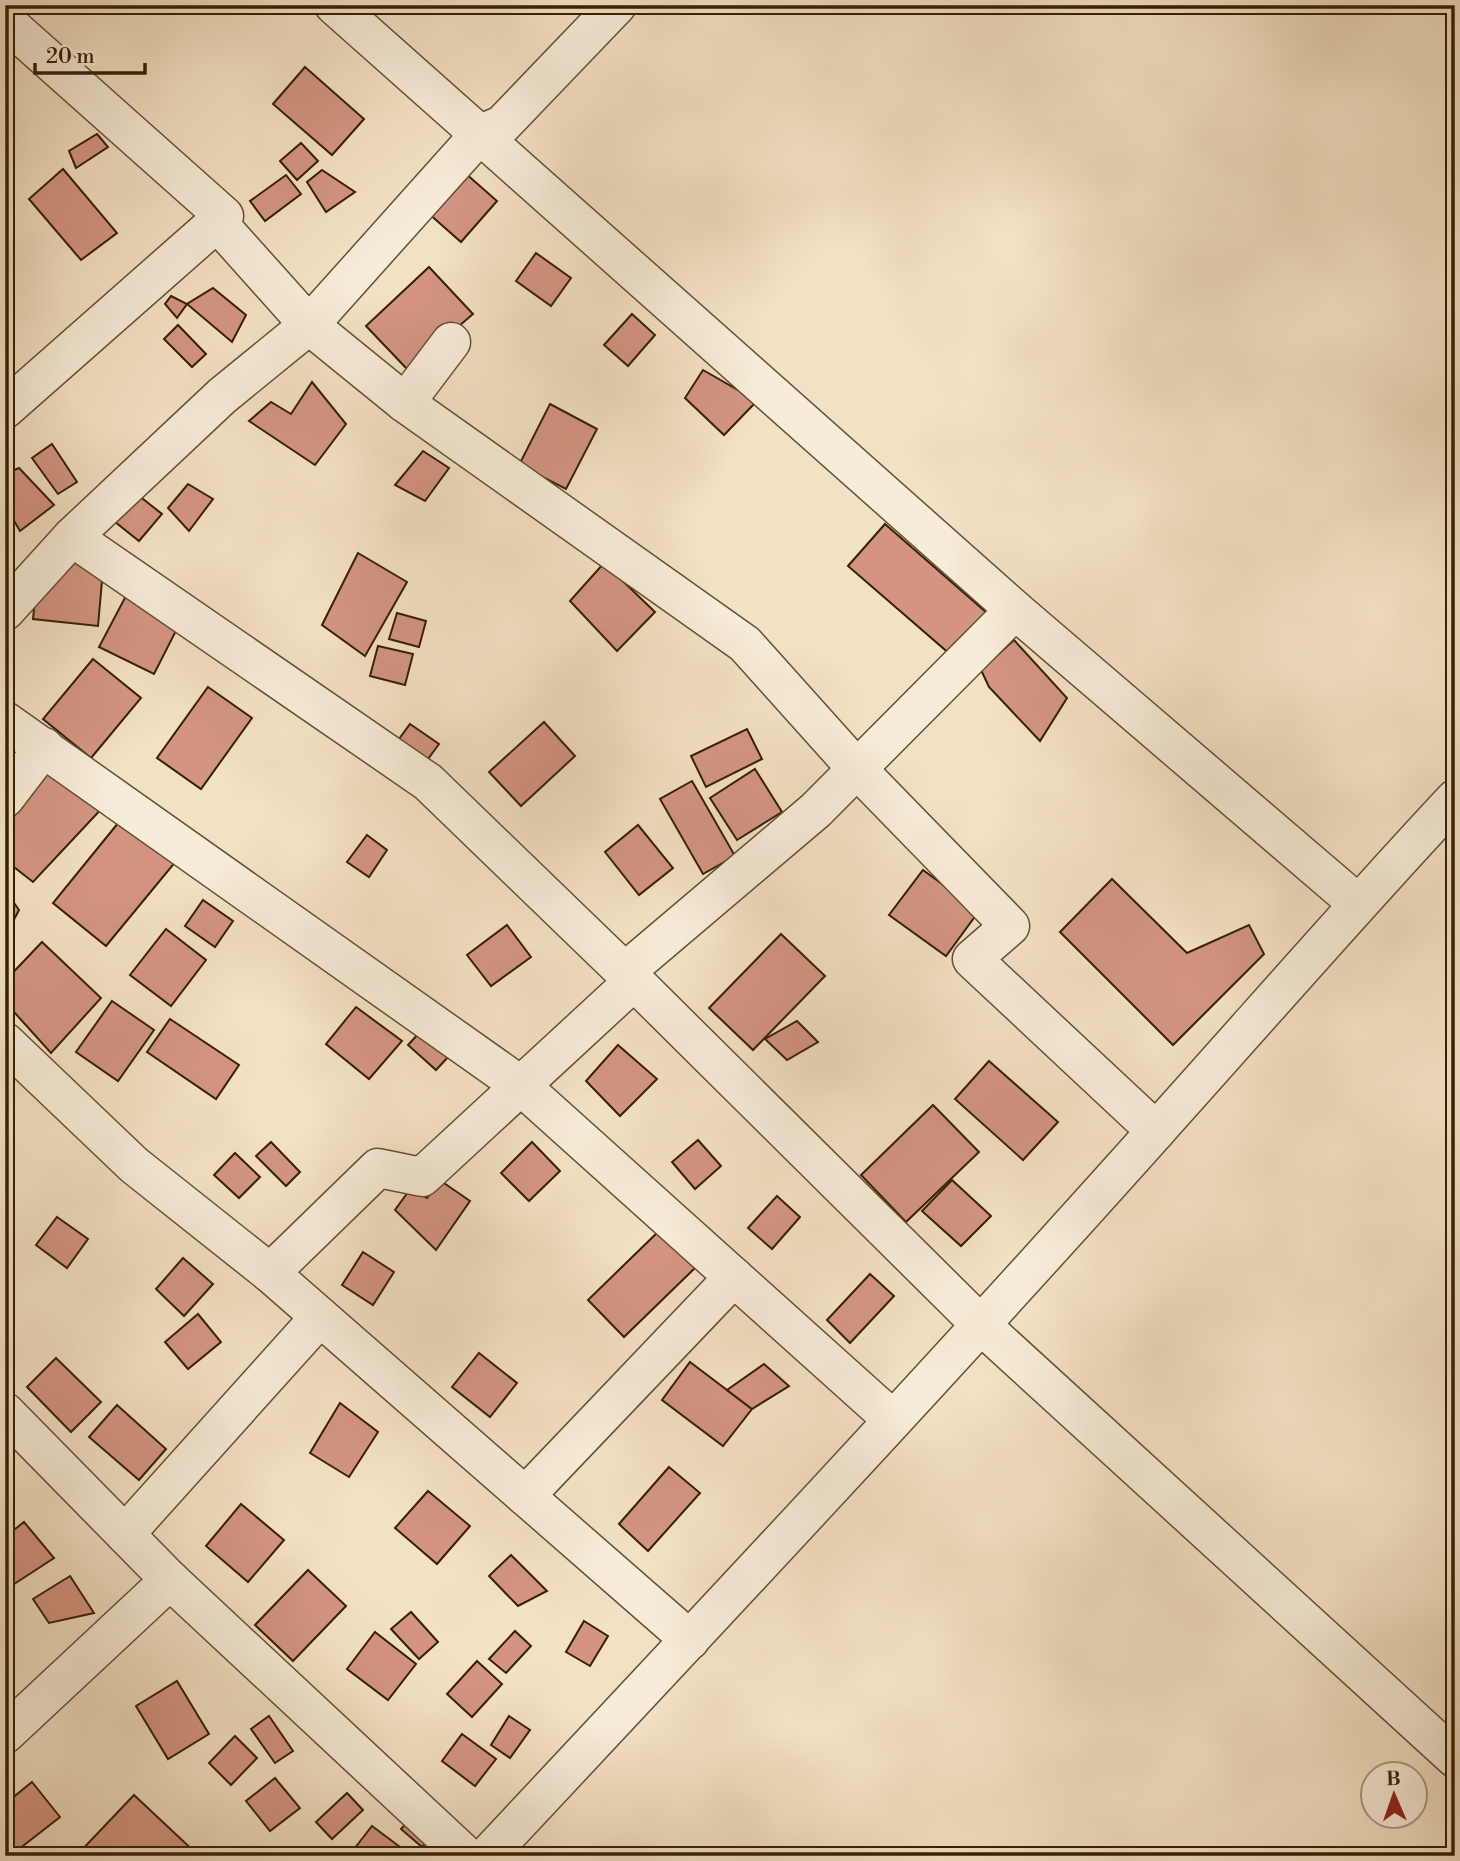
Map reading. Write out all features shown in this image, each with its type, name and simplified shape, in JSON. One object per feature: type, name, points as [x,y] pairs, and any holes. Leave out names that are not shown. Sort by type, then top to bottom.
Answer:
[{"type":"street","points":[[334,5],[1015,610],[1357,902]]},
{"type":"street","points":[[5,611],[72,537],[222,396],[309,324],[480,134],[502,125],[617,5]]},
{"type":"street","points":[[5,21],[224,216],[5,409]]},
{"type":"street","points":[[216,221],[309,324],[405,403],[745,644],[857,769],[1010,926],[972,958],[1156,1132]]},
{"type":"street","points":[[405,403],[451,342]]},
{"type":"street","points":[[72,537],[428,782],[630,976],[980,1324],[1455,1758]]},
{"type":"street","points":[[270,1273],[378,1168],[422,1177],[630,976],[857,769],[1015,610]]},
{"type":"street","points":[[5,721],[520,1085],[893,1420]]},
{"type":"street","points":[[5,798],[44,747]]},
{"type":"street","points":[[486,1856],[893,1420],[1156,1132],[1357,902],[1455,799]]},
{"type":"street","points":[[5,1042],[134,1165],[270,1273],[690,1640]]},
{"type":"street","points":[[525,1496],[734,1277]]},
{"type":"street","points":[[125,1534],[320,1317]]},
{"type":"street","points":[[5,1412],[170,1580],[466,1856]]},
{"type":"street","points":[[5,1734],[170,1580]]},
{"type":"building","points":[[305,67],[364,119],[332,155],[273,104]]},
{"type":"building","points":[[5,87],[13,97],[5,103]]},
{"type":"building","points":[[97,134],[108,147],[76,168],[69,151]]},
{"type":"building","points":[[301,143],[318,161],[297,180],[280,161]]},
{"type":"building","points":[[63,169],[117,233],[81,260],[29,199]]},
{"type":"building","points":[[322,170],[355,192],[326,212],[307,182]]},
{"type":"building","points":[[464,172],[497,201],[461,242],[428,213]]},
{"type":"building","points":[[286,175],[301,194],[265,221],[250,201]]},
{"type":"building","points":[[536,253],[571,278],[551,306],[516,281]]},
{"type":"building","points":[[429,267],[473,314],[408,370],[366,326]]},
{"type":"building","points":[[213,288],[246,315],[232,342],[187,304]]},
{"type":"building","points":[[171,296],[187,304],[177,318],[165,304]]},
{"type":"building","points":[[632,314],[655,335],[628,366],[604,345]]},
{"type":"building","points":[[178,325],[206,354],[192,367],[164,339]]},
{"type":"building","points":[[703,370],[757,401],[724,435],[685,398]]},
{"type":"building","points":[[312,382],[346,424],[315,465],[249,421],[271,402],[291,414]]},
{"type":"building","points":[[550,404],[597,429],[566,489],[519,465]]},
{"type":"building","points":[[52,444],[77,482],[58,494],[32,458]]},
{"type":"building","points":[[423,451],[449,468],[425,501],[395,485]]},
{"type":"building","points":[[19,468],[54,505],[20,531],[5,505],[5,474]]},
{"type":"building","points":[[188,484],[213,499],[189,531],[168,508]]},
{"type":"building","points":[[138,495],[162,514],[139,541],[105,514]]},
{"type":"building","points":[[885,524],[987,613],[951,655],[848,566]]},
{"type":"building","points":[[40,552],[104,558],[98,626],[33,619]]},
{"type":"building","points":[[358,553],[407,582],[365,656],[322,625]]},
{"type":"building","points":[[604,563],[655,612],[617,651],[570,601]]},
{"type":"building","points":[[128,592],[182,619],[154,674],[99,647]]},
{"type":"building","points":[[397,613],[426,621],[419,647],[389,639]]},
{"type":"building","points":[[1014,640],[1067,698],[1040,741],[989,687],[981,670]]},
{"type":"building","points":[[378,646],[413,654],[405,685],[370,676]]},
{"type":"building","points":[[93,659],[141,698],[91,758],[43,719]]},
{"type":"building","points":[[208,687],[252,718],[201,789],[157,758]]},
{"type":"building","points":[[544,722],[575,756],[521,806],[489,772]]},
{"type":"building","points":[[410,724],[439,744],[423,766],[394,746]]},
{"type":"building","points":[[747,729],[762,759],[706,787],[691,756]]},
{"type":"building","points":[[755,769],[782,812],[737,840],[710,798]]},
{"type":"building","points":[[49,772],[106,804],[33,882],[5,860],[5,827]]},
{"type":"building","points":[[692,781],[735,856],[703,874],[660,799]]},
{"type":"building","points":[[123,817],[177,860],[106,946],[53,903]]},
{"type":"building","points":[[638,825],[673,868],[639,895],[605,852]]},
{"type":"building","points":[[367,835],[387,850],[369,877],[347,862]]},
{"type":"building","points":[[923,870],[979,911],[946,956],[889,915]]},
{"type":"building","points":[[1112,879],[1187,953],[1249,925],[1264,954],[1173,1045],[1060,932]]},
{"type":"building","points":[[5,890],[19,910],[9,929],[5,924]]},
{"type":"building","points":[[203,900],[233,921],[215,947],[185,926]]},
{"type":"building","points":[[507,925],[531,957],[491,986],[467,955]]},
{"type":"building","points":[[166,929],[206,960],[171,1006],[130,975]]},
{"type":"building","points":[[781,934],[825,976],[753,1050],[709,1008]]},
{"type":"building","points":[[42,942],[101,998],[51,1053],[5,1002],[5,981]]},
{"type":"building","points":[[112,1001],[154,1030],[118,1081],[76,1052]]},
{"type":"building","points":[[356,1007],[402,1041],[369,1079],[326,1044]]},
{"type":"building","points":[[170,1019],[239,1065],[216,1099],[147,1052]]},
{"type":"building","points":[[797,1021],[818,1042],[787,1060],[765,1039]]},
{"type":"building","points":[[421,1031],[449,1056],[436,1070],[408,1045]]},
{"type":"building","points":[[618,1045],[657,1079],[620,1116],[586,1081]]},
{"type":"building","points":[[989,1061],[1058,1122],[1023,1160],[955,1099]]},
{"type":"building","points":[[933,1105],[979,1152],[906,1222],[861,1175]]},
{"type":"building","points":[[698,1140],[721,1166],[695,1189],[672,1162]]},
{"type":"building","points":[[271,1142],[300,1172],[286,1186],[256,1156]]},
{"type":"building","points":[[532,1142],[560,1171],[529,1201],[501,1173]]},
{"type":"building","points":[[235,1153],[260,1177],[239,1198],[214,1175]]},
{"type":"building","points":[[952,1180],[991,1216],[961,1246],[922,1211]]},
{"type":"building","points":[[441,1181],[470,1201],[436,1250],[395,1210],[411,1188],[427,1198]]},
{"type":"building","points":[[777,1196],[800,1217],[772,1249],[748,1228]]},
{"type":"building","points":[[57,1217],[88,1239],[67,1268],[36,1245]]},
{"type":"building","points":[[660,1230],[696,1267],[624,1337],[588,1300]]},
{"type":"building","points":[[363,1252],[394,1272],[373,1305],[342,1285]]},
{"type":"building","points":[[183,1258],[213,1284],[184,1316],[156,1289]]},
{"type":"building","points":[[870,1274],[894,1296],[850,1343],[827,1320]]},
{"type":"building","points":[[198,1314],[221,1342],[188,1369],[165,1342]]},
{"type":"building","points":[[479,1353],[517,1383],[490,1417],[452,1387]]},
{"type":"building","points":[[56,1358],[101,1402],[71,1432],[27,1387]]},
{"type":"building","points":[[690,1362],[752,1409],[723,1446],[662,1400]]},
{"type":"building","points":[[764,1364],[789,1386],[752,1409],[727,1390]]},
{"type":"building","points":[[340,1403],[378,1432],[349,1477],[310,1453]]},
{"type":"building","points":[[117,1405],[166,1449],[139,1480],[89,1437]]},
{"type":"building","points":[[669,1467],[700,1493],[648,1551],[619,1524]]},
{"type":"building","points":[[428,1491],[470,1526],[437,1564],[395,1528]]},
{"type":"building","points":[[241,1504],[284,1540],[248,1582],[206,1546]]},
{"type":"building","points":[[24,1522],[54,1558],[5,1590],[5,1537]]},
{"type":"building","points":[[511,1555],[547,1591],[518,1606],[489,1576]]},
{"type":"building","points":[[308,1570],[346,1606],[293,1661],[255,1625]]},
{"type":"building","points":[[70,1576],[94,1613],[49,1623],[33,1599]]},
{"type":"building","points":[[411,1612],[438,1642],[419,1659],[391,1629]]},
{"type":"building","points":[[584,1621],[608,1636],[590,1666],[566,1652]]},
{"type":"building","points":[[515,1631],[531,1646],[506,1673],[489,1659]]},
{"type":"building","points":[[375,1632],[416,1664],[388,1700],[347,1669]]},
{"type":"building","points":[[477,1661],[502,1684],[472,1717],[447,1694]]},
{"type":"building","points":[[177,1681],[209,1734],[168,1759],[136,1706]]},
{"type":"building","points":[[269,1716],[293,1751],[275,1763],[251,1729]]},
{"type":"building","points":[[509,1716],[530,1730],[510,1758],[491,1745]]},
{"type":"building","points":[[462,1734],[496,1759],[475,1786],[442,1761]]},
{"type":"building","points":[[235,1736],[257,1758],[231,1785],[209,1763]]},
{"type":"building","points":[[275,1778],[300,1808],[270,1831],[246,1801]]},
{"type":"building","points":[[32,1782],[60,1817],[10,1856],[5,1856],[5,1804]]},
{"type":"building","points":[[347,1793],[363,1810],[332,1839],[316,1822]]},
{"type":"building","points":[[134,1795],[199,1856],[76,1856]]},
{"type":"building","points":[[413,1816],[433,1835],[422,1847],[401,1829]]},
{"type":"building","points":[[372,1826],[404,1850],[400,1856],[351,1853]]}]
